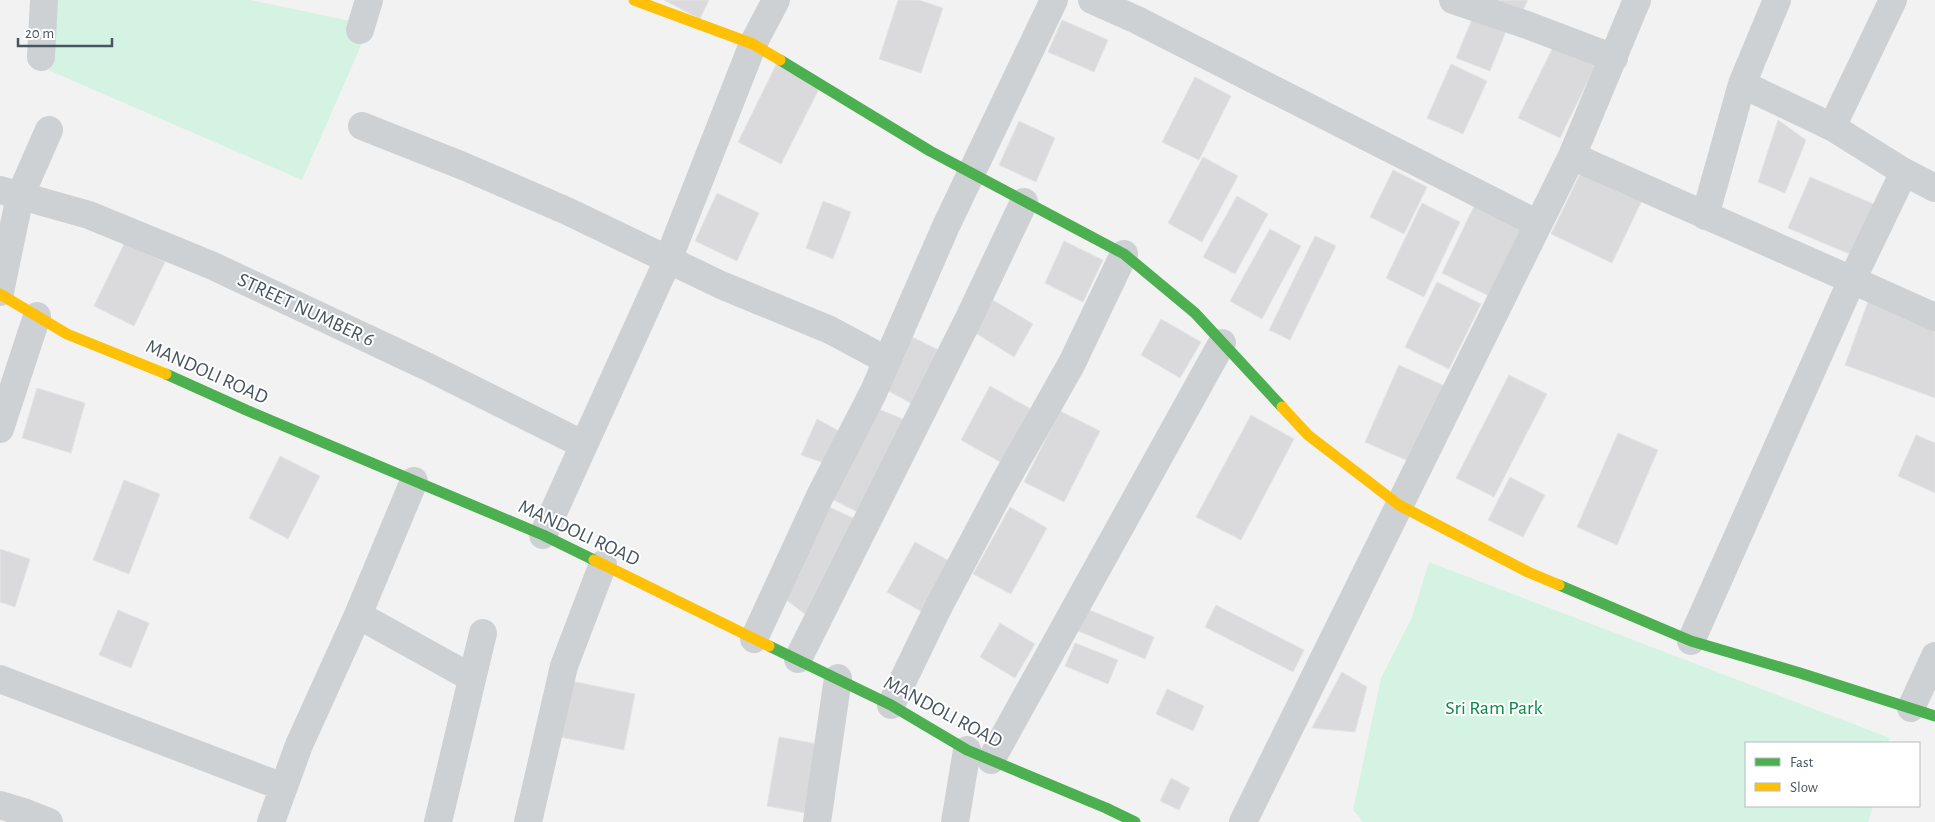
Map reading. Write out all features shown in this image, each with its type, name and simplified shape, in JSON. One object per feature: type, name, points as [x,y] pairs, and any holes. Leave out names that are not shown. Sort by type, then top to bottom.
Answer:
[{"type":"street","points":[[40,57],[44,0]]},
{"type":"street","points":[[360,30],[370,0]]},
{"type":"street","points":[[634,0],[754,44],[930,151],[1124,254],[1195,313],[1308,435],[1399,505],[1528,572],[1692,641],[1923,712],[1935,656]]},
{"type":"street","points":[[543,534],[668,260],[754,44],[776,0]]},
{"type":"street","points":[[754,639],[820,496],[873,393],[946,226],[1054,0]]},
{"type":"street","points":[[1092,0],[1137,20],[1538,224]]},
{"type":"street","points":[[1453,0],[1527,25],[1614,58]]},
{"type":"street","points":[[1243,822],[1572,156],[1637,0]]},
{"type":"street","points":[[1705,216],[1742,84],[1776,0]]},
{"type":"street","points":[[1832,127],[1892,0]]},
{"type":"street","points":[[1742,84],[1832,127],[1904,172],[1935,188]]},
{"type":"street","points":[[362,126],[463,166],[568,211],[721,285],[830,330],[886,360]]},
{"type":"street","points":[[0,293],[10,193],[49,130]]},
{"type":"street","points":[[1572,156],[1935,318]]},
{"type":"street","points":[[1692,641],[1852,280],[1904,172]]},
{"type":"street","name":"STREET NUMBER 6","points":[[10,193],[89,215],[213,266],[428,367],[584,445]]},
{"type":"street","points":[[798,660],[969,318],[1024,202]]},
{"type":"street","points":[[891,704],[1003,485],[1072,363],[1124,254]]},
{"type":"street","name":"MANDOLI ROAD","points":[[0,293],[67,334],[143,364],[246,410],[543,534],[754,639],[891,704],[979,755],[1104,815],[1135,822]]},
{"type":"street","points":[[0,429],[37,316]]},
{"type":"street","points":[[955,822],[979,755],[1222,343]]},
{"type":"street","points":[[271,822],[299,745],[358,614],[414,481]]},
{"type":"street","points":[[528,822],[564,666],[603,564]]},
{"type":"street","points":[[358,614],[472,678]]},
{"type":"street","points":[[438,822],[483,633]]},
{"type":"street","points":[[817,822],[838,678]]},
{"type":"street","points":[[0,679],[283,787]]},
{"type":"street","points":[[0,805],[33,819]]},
{"type":"green space","points":[[55,0],[250,0],[370,25],[302,180],[48,70]]},
{"type":"green space","name":"Sri Ram Park","points":[[1429,562],[1890,738],[1888,742],[1745,742],[1745,807],[1873,807],[1868,822],[1363,822],[1353,810],[1381,678],[1412,617]]},
{"type":"building","points":[[664,0],[709,0],[700,19]]},
{"type":"building","points":[[898,0],[919,0],[943,8],[921,73],[879,59]]},
{"type":"building","points":[[1497,0],[1528,0],[1522,12]]},
{"type":"building","points":[[1475,12],[1508,26],[1490,71],[1456,58]]},
{"type":"building","points":[[1062,20],[1108,40],[1094,72],[1048,52]]},
{"type":"building","points":[[1554,45],[1595,66],[1560,138],[1518,118]]},
{"type":"building","points":[[1451,64],[1487,81],[1463,134],[1427,118]]},
{"type":"building","points":[[776,65],[820,87],[781,164],[738,142]]},
{"type":"building","points":[[1195,77],[1231,96],[1199,160],[1162,142]]},
{"type":"building","points":[[1778,120],[1806,140],[1785,193],[1758,182]]},
{"type":"building","points":[[1019,121],[1055,138],[1036,182],[999,165]]},
{"type":"building","points":[[1203,157],[1238,176],[1202,242],[1168,223]]},
{"type":"building","points":[[1585,164],[1645,194],[1612,263],[1551,234]]},
{"type":"building","points":[[1393,170],[1427,187],[1404,234],[1370,217]]},
{"type":"building","points":[[1810,177],[1876,205],[1854,256],[1788,228]]},
{"type":"building","points":[[717,193],[759,213],[737,261],[695,241]]},
{"type":"building","points":[[1237,196],[1268,214],[1235,274],[1203,257]]},
{"type":"building","points":[[823,201],[851,212],[833,259],[806,248]]},
{"type":"building","points":[[1422,203],[1460,222],[1424,297],[1386,278]]},
{"type":"building","points":[[1474,206],[1521,229],[1489,296],[1442,273]]},
{"type":"building","points":[[1270,229],[1301,246],[1262,319],[1230,301]]},
{"type":"building","points":[[1315,236],[1336,246],[1290,340],[1269,330]]},
{"type":"building","points":[[1064,241],[1103,260],[1083,302],[1045,283]]},
{"type":"building","points":[[125,242],[165,262],[134,326],[94,306]]},
{"type":"building","points":[[1437,282],[1481,304],[1449,369],[1405,347]]},
{"type":"building","points":[[1869,299],[1935,323],[1935,398],[1845,365]]},
{"type":"building","points":[[993,300],[1033,324],[1014,357],[974,332]]},
{"type":"building","points":[[1161,319],[1201,342],[1180,378],[1141,355]]},
{"type":"building","points":[[906,334],[945,353],[916,406],[883,388]]},
{"type":"building","points":[[1399,365],[1447,387],[1413,463],[1365,442]]},
{"type":"building","points":[[1509,375],[1547,394],[1494,497],[1456,478]]},
{"type":"building","points":[[990,386],[1031,409],[1002,463],[961,440]]},
{"type":"building","points":[[37,388],[85,403],[71,453],[22,438]]},
{"type":"building","points":[[873,407],[908,421],[859,513],[826,496]]},
{"type":"building","points":[[1060,411],[1100,431],[1064,502],[1024,482]]},
{"type":"building","points":[[1251,415],[1294,439],[1241,540],[1196,517]]},
{"type":"building","points":[[817,419],[848,436],[833,466],[801,455]]},
{"type":"building","points":[[1618,433],[1658,450],[1617,545],[1577,527]]},
{"type":"building","points":[[1916,435],[1935,443],[1935,493],[1898,476]]},
{"type":"building","points":[[280,456],[320,476],[288,539],[249,518]]},
{"type":"building","points":[[1510,477],[1545,495],[1523,537],[1488,520]]},
{"type":"building","points":[[124,480],[160,494],[129,574],[93,560]]},
{"type":"building","points":[[821,503],[855,519],[810,618],[780,595]]},
{"type":"building","points":[[1010,507],[1047,528],[1011,594],[973,574]]},
{"type":"building","points":[[915,542],[951,562],[924,613],[887,592]]},
{"type":"building","points":[[0,549],[30,559],[15,607],[0,602]]},
{"type":"building","points":[[1216,605],[1304,650],[1293,672],[1205,627]]},
{"type":"building","points":[[1085,608],[1154,637],[1145,659],[1076,630]]},
{"type":"building","points":[[118,610],[149,623],[131,668],[99,655]]},
{"type":"building","points":[[1000,623],[1035,644],[1015,678],[980,657]]},
{"type":"building","points":[[1075,643],[1118,660],[1108,684],[1065,666]]},
{"type":"building","points":[[1342,672],[1367,687],[1355,732],[1312,728]]},
{"type":"building","points":[[566,680],[635,694],[624,750],[555,736]]},
{"type":"building","points":[[1167,689],[1204,706],[1193,731],[1156,714]]},
{"type":"building","points":[[779,737],[818,744],[806,813],[767,806]]},
{"type":"building","points":[[1171,778],[1190,788],[1179,810],[1160,801]]},
{"type":"traffic: fast","points":[[780,60],[930,151],[1124,254],[1195,313],[1282,407]]},
{"type":"traffic: fast","points":[[166,374],[246,410],[543,535],[594,560]]},
{"type":"traffic: fast","points":[[1559,585],[1691,641],[1935,716]]},
{"type":"traffic: fast","points":[[769,646],[891,705],[967,750],[1135,822]]},
{"type":"traffic: slow","points":[[634,0],[753,44],[780,60]]},
{"type":"traffic: slow","points":[[0,294],[67,334],[166,374]]},
{"type":"traffic: slow","points":[[1282,407],[1308,435],[1399,505],[1528,572],[1559,585]]},
{"type":"traffic: slow","points":[[594,560],[769,646]]}]
